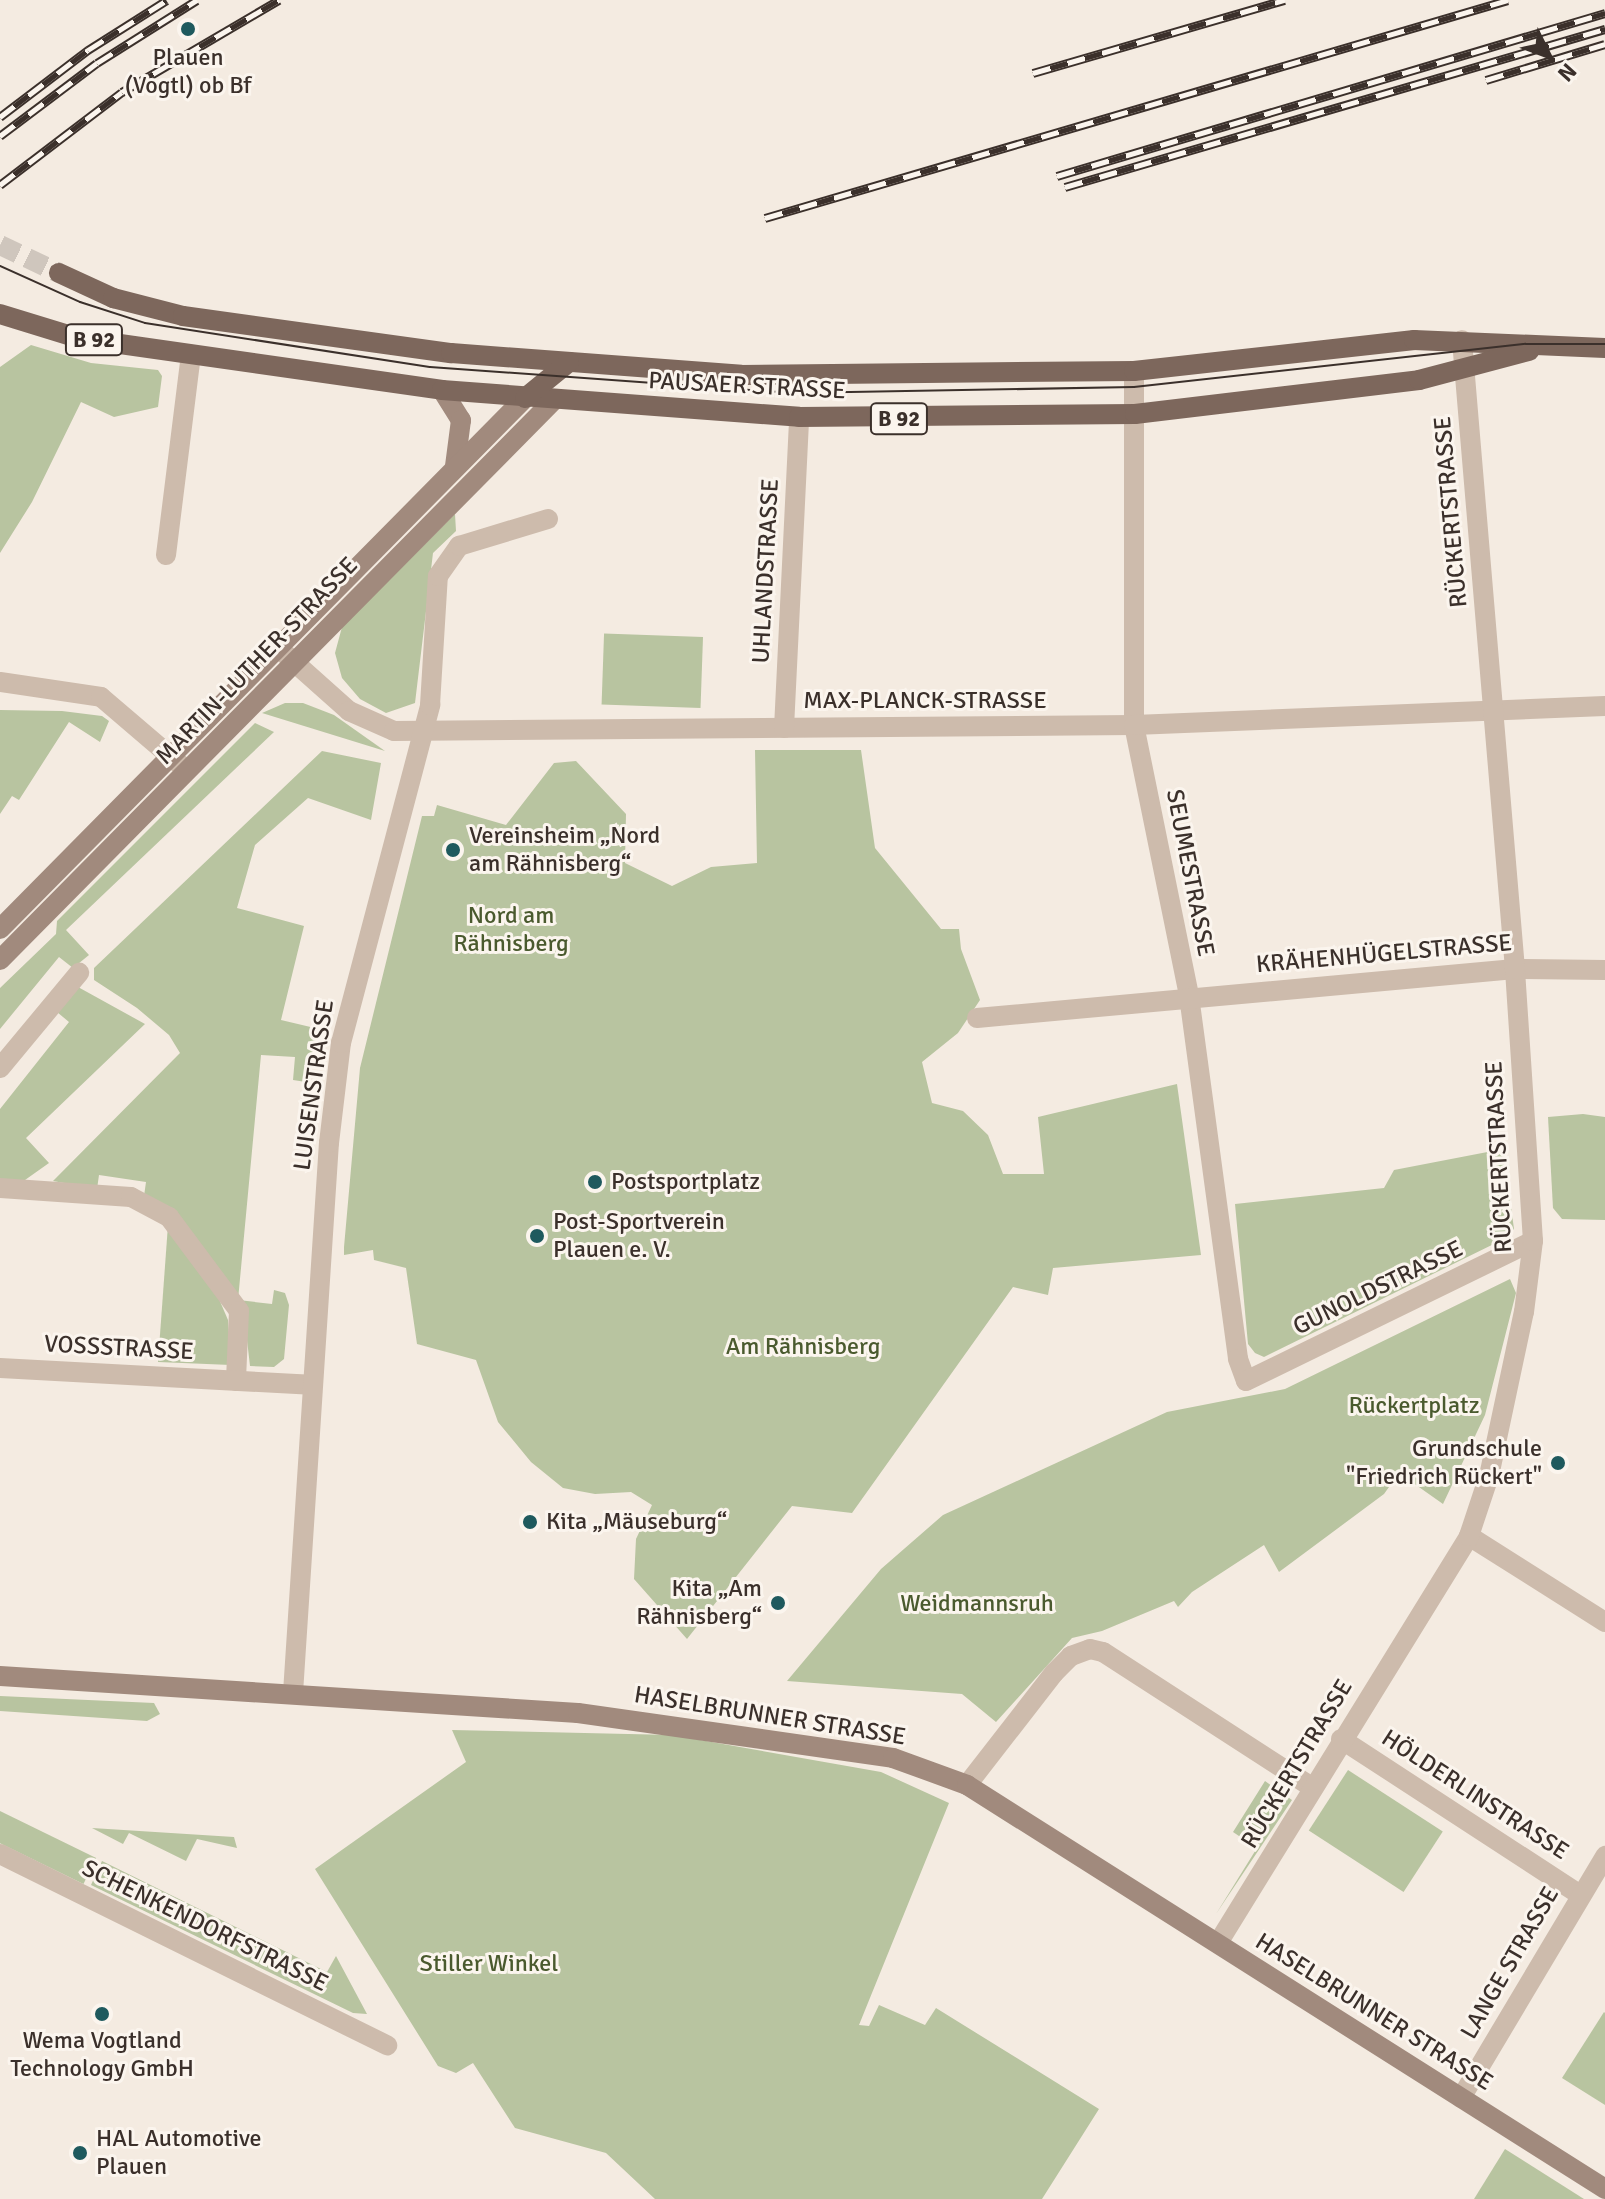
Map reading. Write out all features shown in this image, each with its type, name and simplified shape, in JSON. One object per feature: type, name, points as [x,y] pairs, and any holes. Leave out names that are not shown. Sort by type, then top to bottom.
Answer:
[{"type":"main road","name":"PAUSAER STRASSE","points":[[59,273],[113,298],[183,316],[451,353],[816,377],[1134,371],[1414,340],[1462,340],[1541,348],[1605,348]]},
{"type":"main road","name":"PAUSAER STRASSE","points":[[0,314],[78,338],[442,390],[799,417],[1135,414],[1419,380],[1541,348]]},
{"type":"main road","points":[[525,398],[569,362]]},
{"type":"main road","points":[[554,400],[569,362]]},
{"type":"street","name":"RÜCKERTSTRASSE","points":[[1218,1943],[1469,1536],[1492,1461],[1524,1312],[1533,1241],[1515,969],[1462,340]]},
{"type":"street","points":[[166,555],[191,355]]},
{"type":"street","name":"SEUMESTRASSE","points":[[1134,371],[1134,725],[1189,996],[1238,1359],[1246,1381]]},
{"type":"street","points":[[442,390],[461,420],[455,466]]},
{"type":"street","name":"MARTIN-LUTHER-STRASSE","points":[[0,929],[171,756],[275,645],[525,398]]},
{"type":"street","name":"MARTIN-LUTHER-STRASSE","points":[[0,960],[292,660],[554,400]]},
{"type":"street","name":"UHLANDSTRASSE","points":[[784,728],[799,417]]},
{"type":"street","name":"LUISENSTRASSE","points":[[293,1693],[311,1385],[341,1043],[430,705],[442,567],[459,546],[548,519]]},
{"type":"street","name":"MAX-PLANCK-STRASSE","points":[[275,645],[349,711],[374,726],[421,730],[1134,725],[1605,706]]},
{"type":"street","points":[[0,682],[101,697],[187,771]]},
{"type":"street","name":"KRÄHENHÜGELSTRASSE","points":[[977,1018],[1189,996],[1515,969],[1605,970]]},
{"type":"street","points":[[0,1068],[79,973]]},
{"type":"street","points":[[0,1188],[131,1197],[162,1212],[239,1311],[236,1381]]},
{"type":"street","name":"GUNOLDSTRASSE","points":[[1246,1381],[1533,1241]]},
{"type":"street","name":"VOSSSTRASSE","points":[[0,1368],[311,1385]]},
{"type":"street","points":[[1469,1536],[1605,1622]]},
{"type":"street","points":[[967,1785],[995,1742],[1071,1656],[1090,1649],[1103,1652],[1312,1787]]},
{"type":"street","name":"HASELBRUNNER STRASSE","points":[[0,1676],[293,1693],[686,1725],[893,1758],[967,1785],[1605,2189]]},
{"type":"street","name":"HÖLDERLINSTRASSE","points":[[1341,1739],[1580,1895]]},
{"type":"street","name":"SCHENKENDORFSTRASSE","points":[[0,1854],[387,2045]]},
{"type":"street","name":"LANGE STRASSE","points":[[1461,2098],[1605,1856]]},
{"type":"green space","points":[[31,345],[91,363],[158,370],[162,376],[158,407],[114,417],[81,402],[32,502],[0,553],[0,367]]},
{"type":"green space","points":[[455,514],[456,531],[433,553],[415,703],[386,713],[360,699],[342,678],[335,653],[342,627]]},
{"type":"green space","points":[[604,634],[703,637],[701,708],[602,705]]},
{"type":"green space","points":[[285,703],[303,703],[334,715],[385,751],[262,713]]},
{"type":"green space","points":[[0,710],[62,711],[102,716],[109,721],[100,742],[69,722],[19,800],[12,796],[0,814]]},
{"type":"green space","points":[[255,723],[274,732],[66,930],[89,955],[73,968],[59,957],[0,1029],[0,988],[56,934],[57,921]]},
{"type":"green space","points":[[755,750],[861,750],[875,848],[941,929],[959,929],[961,949],[980,1000],[958,1033],[922,1062],[932,1103],[963,1111],[988,1135],[1003,1174],[1044,1174],[1038,1117],[1177,1084],[1201,1255],[1053,1268],[1048,1295],[1013,1287],[852,1513],[792,1506],[687,1639],[634,1579],[636,1539],[652,1505],[631,1492],[595,1494],[563,1488],[531,1462],[498,1422],[476,1360],[417,1344],[406,1268],[374,1260],[373,1250],[344,1255],[344,1247],[360,1068],[422,816],[434,816],[437,805],[506,825],[554,763],[576,761],[626,814],[625,863],[672,886],[711,867],[757,863]]},
{"type":"green space","points":[[322,751],[381,763],[371,820],[308,798],[255,845],[237,908],[304,926],[281,1020],[319,1029],[306,1082],[293,1080],[295,1057],[261,1055],[238,1300],[272,1304],[274,1290],[285,1293],[289,1305],[284,1359],[274,1367],[250,1366],[244,1314],[144,1196],[146,1182],[99,1175],[97,1189],[53,1181],[180,1053],[169,1035],[137,1008],[94,980],[94,968]]},
{"type":"green space","points":[[78,987],[145,1024],[26,1138],[49,1163],[25,1180],[0,1180],[0,1109],[69,1022],[57,1012]]},
{"type":"green space","points":[[1583,1114],[1605,1117],[1605,1220],[1562,1219],[1553,1208],[1548,1117]]},
{"type":"green space","points":[[1503,1149],[1514,1229],[1504,1239],[1264,1357],[1255,1353],[1248,1344],[1235,1204],[1384,1188],[1394,1170]]},
{"type":"green space","points":[[168,1225],[216,1292],[228,1320],[231,1365],[158,1362]]},
{"type":"green space","name":"Weidmannsruh","points":[[1510,1279],[1516,1293],[1485,1415],[1443,1504],[1399,1473],[1384,1494],[1279,1572],[1264,1545],[1192,1592],[1178,1607],[1174,1601],[1102,1631],[1072,1638],[996,1722],[962,1694],[787,1681],[881,1569],[943,1515],[1167,1412],[1285,1389]]},
{"type":"green space","points":[[0,1696],[154,1703],[160,1714],[147,1721],[0,1711]]},
{"type":"green space","name":"Stiller Winkel","points":[[452,1730],[672,1735],[881,1772],[949,1803],[859,2025],[869,2026],[879,2005],[925,2025],[936,2008],[1099,2109],[1042,2199],[655,2199],[606,2153],[515,2128],[473,2063],[456,2073],[438,2066],[315,1869],[466,1762]]},
{"type":"green space","points":[[1348,1770],[1443,1832],[1404,1892],[1309,1830]]},
{"type":"green space","points":[[1265,1781],[1292,1800],[1216,1914],[1257,1848],[1233,1832]]},
{"type":"green space","points":[[0,1811],[96,1858],[83,1884],[0,1843]]},
{"type":"green space","points":[[92,1828],[234,1837],[237,1848],[197,1839],[186,1861],[129,1833],[123,1844]]},
{"type":"green space","points":[[102,1861],[327,1972],[336,1956],[367,2014],[353,2013],[91,1885]]},
{"type":"green space","points":[[1605,2013],[1605,2105],[1562,2078]]},
{"type":"green space","points":[[1505,2149],[1584,2199],[1474,2199]]},
{"type":"tunnel","points":[[0,245],[59,273]]},
{"type":"tram line","points":[[0,266],[80,302],[145,323],[430,367],[794,393],[1134,387],[1526,344],[1605,344]]},
{"type":"railway","points":[[0,117],[88,50],[167,0]]},
{"type":"railway","points":[[0,136],[97,63],[197,0]]},
{"type":"railway","points":[[0,185],[122,92],[279,0]]},
{"type":"railway","points":[[1033,73],[1285,0]]},
{"type":"railway","points":[[765,218],[1508,0]]},
{"type":"railway","points":[[1057,176],[1605,13]]},
{"type":"railway","points":[[1065,187],[1605,29]]},
{"type":"railway","points":[[1486,80],[1605,44]]},
{"type":"place","name":"Plauen (Vogtl) ob Bf","points":[[188,29]]},
{"type":"place","name":"Vereinsheim „Nord am Rähnisberg“","points":[[453,850]]},
{"type":"place","name":"Postsportplatz","points":[[595,1182]]},
{"type":"place","name":"Post-Sportverein Plauen e. V.","points":[[537,1236]]},
{"type":"place","name":"Grundschule \"Friedrich Rückert\"","points":[[1558,1463]]},
{"type":"place","name":"Kita „Mäuseburg“","points":[[530,1522]]},
{"type":"place","name":"Kita „Am Rähnisberg“","points":[[778,1603]]},
{"type":"place","name":"Wema Vogtland Technology GmbH","points":[[102,2014]]},
{"type":"place","name":"HAL Automotive Plauen","points":[[80,2153]]},
{"type":"park label","name":"Nord am Rähnisberg","points":[[511,930]]},
{"type":"park label","name":"Am Rähnisberg","points":[[803,1347]]},
{"type":"park label","name":"Rückertplatz","points":[[1414,1406]]}]
